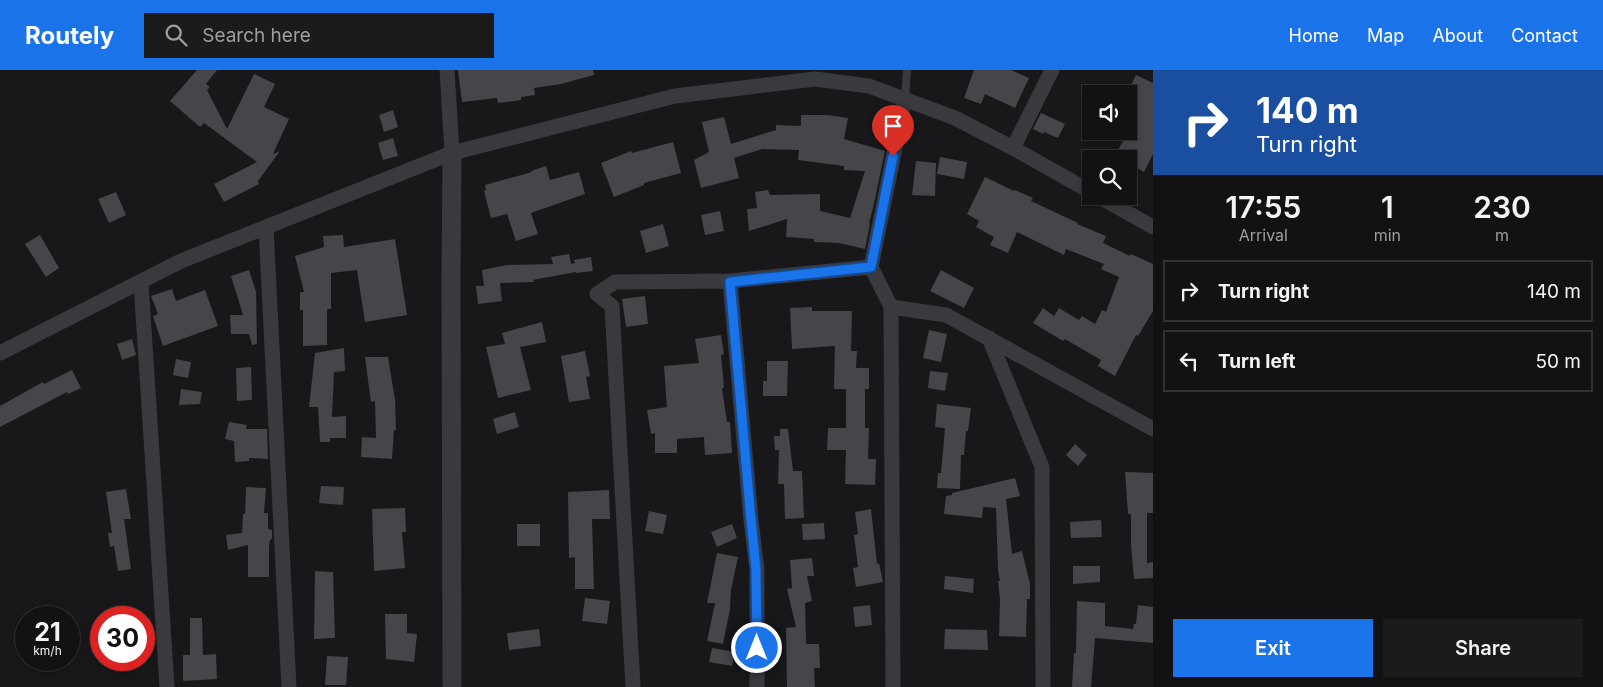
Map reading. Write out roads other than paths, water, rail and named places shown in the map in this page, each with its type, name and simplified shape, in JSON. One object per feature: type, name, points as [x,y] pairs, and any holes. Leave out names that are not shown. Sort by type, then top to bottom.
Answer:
[{"type":"street","points":[[447,70],[452,153],[450,280],[452,687]]},
{"type":"street","points":[[1013,148],[1052,70]]},
{"type":"street","points":[[0,353],[180,261],[452,153],[685,94],[815,80],[869,86],[955,118],[1082,187]]},
{"type":"street","points":[[893,687],[891,307],[871,267],[905,100]]},
{"type":"street","points":[[1114,205],[1153,227]]},
{"type":"street","points":[[266,227],[289,687]]},
{"type":"street","points":[[633,687],[612,306],[596,294],[614,282],[730,282],[871,267]]},
{"type":"street","points":[[141,282],[168,687]]},
{"type":"street","points":[[730,282],[756,570],[757,687]]},
{"type":"street","points":[[891,307],[946,315],[1153,429]]},
{"type":"street","points":[[989,338],[1042,467],[1043,687]]},
{"type":"lane","points":[[905,100],[906,70]]}]
